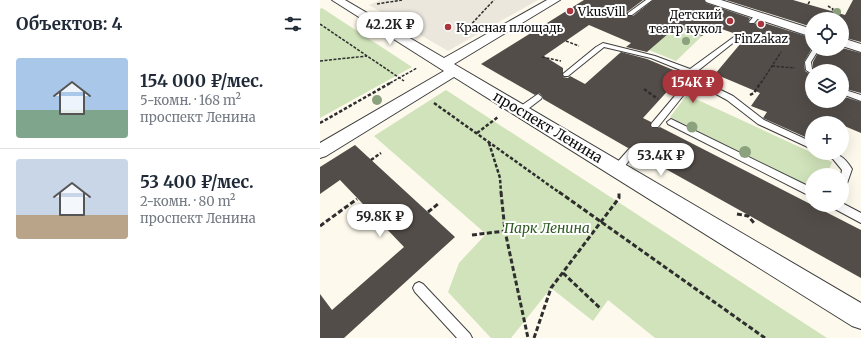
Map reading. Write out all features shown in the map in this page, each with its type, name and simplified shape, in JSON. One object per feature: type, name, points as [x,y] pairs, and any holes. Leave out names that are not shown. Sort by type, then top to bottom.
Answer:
[{"type":"street","points":[[320,151],[555,0]]},
{"type":"street","points":[[710,0],[755,19],[805,30]]},
{"type":"street","name":"проспект Ленина","points":[[348,3],[449,68],[521,110],[861,317]]},
{"type":"street","points":[[849,44],[861,48]]},
{"type":"lane","points":[[630,14],[649,0]]},
{"type":"lane","points":[[655,125],[692,76],[740,35]]},
{"type":"lane","points":[[566,74],[603,45],[653,57],[692,76],[730,98],[761,122],[805,143]]},
{"type":"lane","points":[[849,94],[861,98]]},
{"type":"lane","points":[[521,110],[538,97]]},
{"type":"lane","points":[[671,122],[805,189]]},
{"type":"lane","points":[[617,169],[633,150]]},
{"type":"lane","points":[[839,160],[846,168]]},
{"type":"lane","points":[[849,212],[861,218]]},
{"type":"lane","points":[[419,288],[466,338]]},
{"type":"path","points":[[375,5],[402,0]]},
{"type":"path","points":[[459,37],[494,0]]},
{"type":"path","points":[[828,6],[833,9],[837,9]]},
{"type":"path","points":[[320,24],[400,78]]},
{"type":"path","points":[[730,98],[744,97],[754,93],[781,52]]},
{"type":"path","points":[[320,61],[368,56]]},
{"type":"path","points":[[771,66],[805,70]]},
{"type":"path","points":[[320,124],[417,67]]},
{"type":"path","points":[[644,89],[658,99]]},
{"type":"path","points":[[433,102],[765,338]]},
{"type":"path","points":[[489,142],[500,178],[505,231],[528,338]]},
{"type":"path","points":[[371,160],[381,153]]},
{"type":"path","points":[[534,338],[551,288],[619,198],[617,169]]},
{"type":"path","points":[[320,226],[357,198]]},
{"type":"path","points":[[428,212],[438,204]]},
{"type":"path","points":[[737,214],[748,216],[755,224]]},
{"type":"path","points":[[472,235],[505,231]]},
{"type":"path","points":[[563,273],[601,309]]},
{"type":"green space","points":[[322,8],[412,67],[320,118],[320,9]]},
{"type":"green space","points":[[676,27],[702,36],[676,61],[649,50]]},
{"type":"green space","name":"Парк Ленина","points":[[446,90],[827,338],[655,338],[608,300],[593,321],[551,288],[511,338],[491,338],[448,292],[459,263],[486,234],[374,136]]},
{"type":"green space","points":[[687,95],[805,150],[805,160],[828,160],[832,162],[830,168],[805,168],[805,184],[670,117]]},
{"type":"shaded area","name":"Красная площадь","points":[[381,0],[538,0],[448,51],[369,5]]},
{"type":"building","points":[[584,0],[643,0],[627,12],[628,16],[633,16],[653,0],[704,0],[706,3],[750,18],[748,22],[750,24],[755,24],[758,21],[805,36],[805,56],[807,56],[804,62],[805,108],[849,108],[849,98],[861,102],[861,133],[849,128],[849,116],[805,116],[805,137],[763,118],[767,112],[751,106],[760,93],[715,74],[746,37],[743,34],[736,34],[713,26],[702,36],[676,27],[647,52],[626,47],[631,43],[589,25],[544,56],[563,68],[563,77],[568,78],[570,76],[585,84],[621,52],[647,59],[683,74],[643,118],[651,122],[651,128],[660,127],[805,201],[805,212],[826,212],[861,230],[861,278],[637,153],[638,150],[634,146],[628,148],[543,99],[539,93],[535,95],[481,64]]},
{"type":"building","points":[[726,0],[793,0],[835,12],[805,12],[805,25]]},
{"type":"building","points":[[853,0],[861,0],[861,42],[849,39],[849,12],[847,12]]},
{"type":"building","points":[[849,50],[861,53],[861,93],[849,90],[849,64],[813,64],[816,56],[849,56]]},
{"type":"building","points":[[355,145],[455,237],[344,338],[320,338],[320,294],[332,310],[404,247],[340,180],[320,194],[320,167]]},
{"type":"place","name":"VkusVill","points":[[570,11]]},
{"type":"place","name":"Детский театр кукол","points":[[730,21]]},
{"type":"place","name":"FinZakaz","points":[[761,24]]},
{"type":"place","name":"Красная площадь","points":[[448,27]]}]
